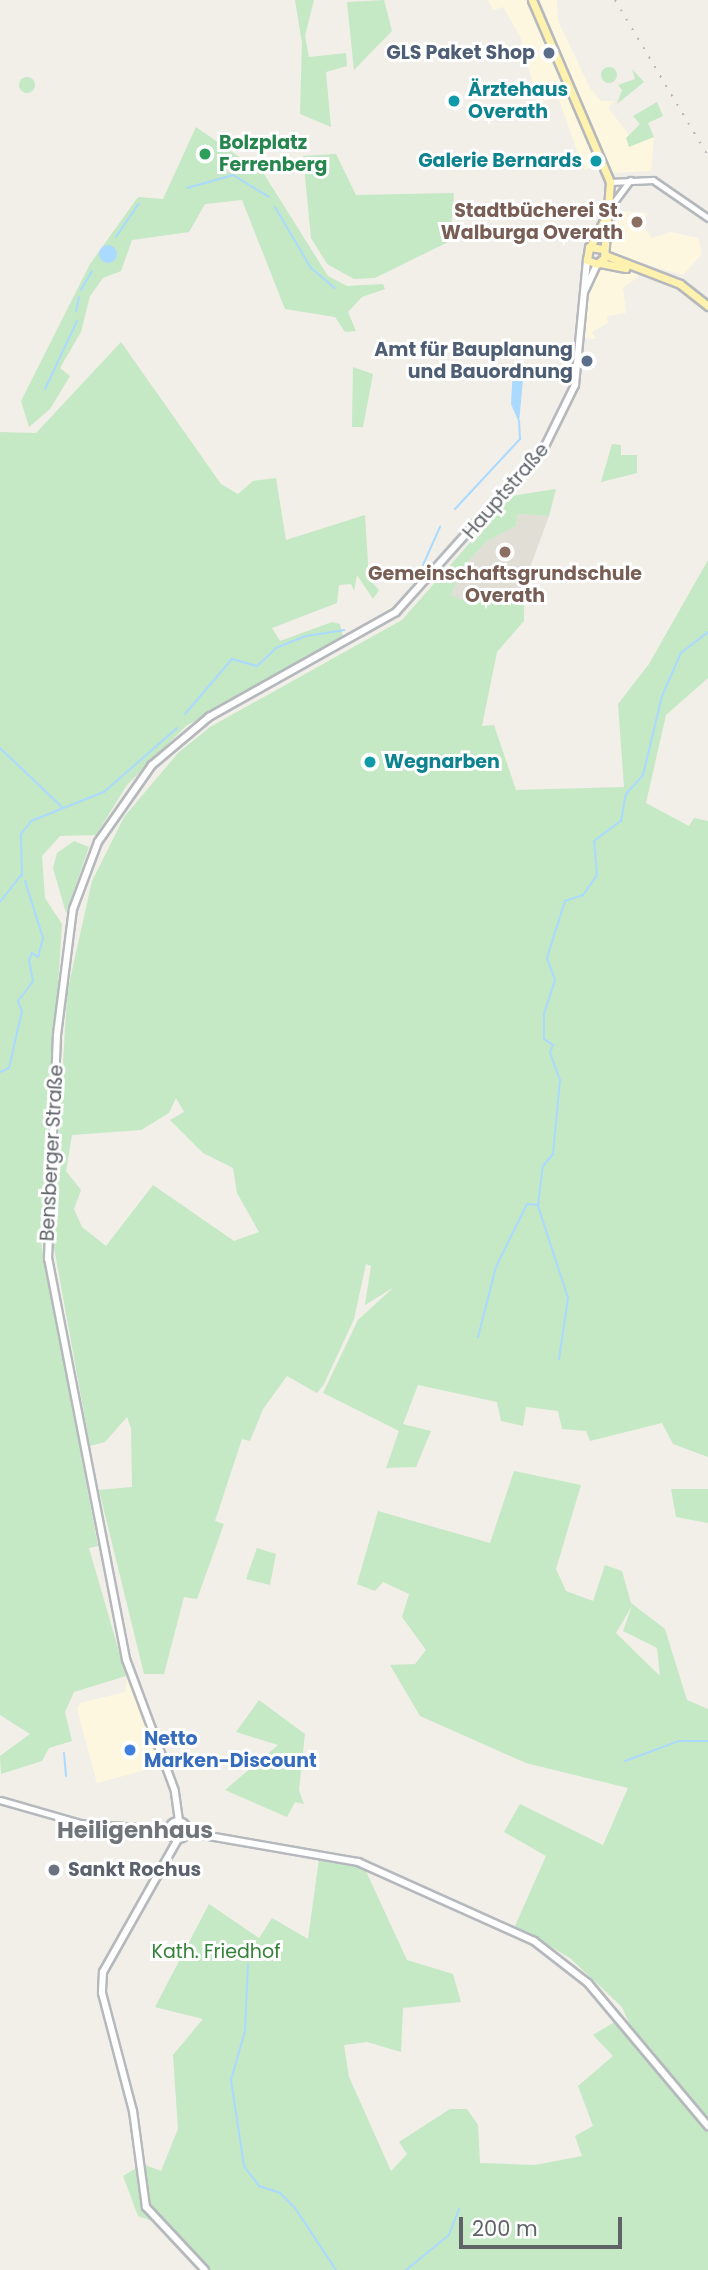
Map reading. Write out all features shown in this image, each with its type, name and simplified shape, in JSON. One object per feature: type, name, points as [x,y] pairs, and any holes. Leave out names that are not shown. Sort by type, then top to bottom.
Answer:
[{"type":"main road","points":[[532,0],[610,182],[604,252],[598,264]]},
{"type":"main road","points":[[609,210],[586,260],[633,268]]},
{"type":"main road","points":[[591,246],[633,268],[680,284],[708,306]]},
{"type":"main road","name":"Hauptstraße","points":[[348,644],[419,590],[559,426],[575,385],[586,260]]},
{"type":"main road","name":"Hauptstraße","points":[[584,292],[598,264]]},
{"type":"main road","name":"Bensberger Straße","points":[[179,1821],[176,1791],[127,1659],[48,1259],[64,954],[95,849],[152,765],[209,716],[348,644]]},
{"type":"main road","points":[[178,1839],[169,1829],[179,1821],[186,1832],[370,1866],[534,1941],[576,1972],[708,2126]]},
{"type":"main road","points":[[186,1832],[178,1839],[103,1972],[102,1993],[133,2111],[146,2207],[205,2270]]},
{"type":"street","points":[[610,182],[633,178],[653,180],[708,218]]},
{"type":"street","points":[[609,210],[633,178]]},
{"type":"street","points":[[0,1800],[88,1824],[169,1829]]},
{"type":"shaded area","points":[[488,0],[526,0],[600,164],[584,170],[558,97],[538,102],[520,36],[503,7],[493,10]]},
{"type":"shaded area","points":[[540,0],[557,0],[558,21],[590,88],[601,101],[614,101],[608,108],[630,136],[629,146],[654,137],[651,171],[611,173]]},
{"type":"shaded area","points":[[618,211],[647,213],[644,227],[652,238],[671,232],[698,238],[702,254],[683,275],[641,263],[638,277],[623,288],[626,313],[607,316],[608,323],[592,332],[596,339],[585,338],[589,287],[598,268],[608,267]]},
{"type":"shaded area","name":"Gemeinschaftsgrundschule Overath","points":[[518,514],[549,516],[519,597],[492,591],[473,605],[458,601],[451,595],[464,566],[487,541],[516,526]]},
{"type":"shaded area","points":[[127,1676],[160,1766],[97,1783],[77,1709],[80,1703],[125,1692]]},
{"type":"green space","points":[[295,0],[314,0],[305,36],[309,57],[346,53],[347,66],[326,72],[331,127],[300,114],[302,43]]},
{"type":"green space","points":[[384,0],[392,31],[354,70],[347,2]]},
{"type":"green space","points":[[609,67],[617,75],[609,83],[601,75]]},
{"type":"green space","points":[[632,69],[644,82],[617,104],[622,90],[618,85],[635,79]]},
{"type":"green space","points":[[27,77],[33,79],[33,91],[27,93],[21,91],[19,85],[21,79]]},
{"type":"green space","points":[[657,102],[663,116],[648,123],[654,137],[629,147],[626,138],[640,124],[633,116]]},
{"type":"green space","points":[[196,127],[264,174],[328,276],[347,286],[383,284],[385,289],[362,297],[348,312],[356,331],[345,332],[335,317],[285,309],[242,200],[205,204],[189,232],[132,240],[121,271],[103,278],[90,296],[81,332],[60,368],[70,376],[50,409],[29,427],[21,401],[90,264],[138,197],[163,199]]},
{"type":"green space","points":[[336,154],[356,195],[454,193],[450,241],[375,278],[354,279],[327,264],[311,238],[303,156]]},
{"type":"green space","points":[[121,342],[221,484],[238,494],[253,481],[276,478],[286,540],[365,515],[369,579],[379,590],[373,599],[357,575],[354,591],[351,584],[339,585],[337,603],[272,628],[280,641],[332,622],[340,624],[343,637],[186,726],[127,785],[96,835],[60,836],[42,856],[45,898],[62,924],[41,1243],[98,1546],[89,1548],[126,1676],[74,1692],[65,1712],[72,1741],[49,1748],[42,1761],[1,1774],[0,1756],[30,1734],[0,1715],[0,432],[36,433]]},
{"type":"green space","points":[[353,367],[373,374],[363,427],[352,427]]},
{"type":"green space","points":[[612,444],[621,445],[621,455],[637,455],[637,473],[601,482]]},
{"type":"green space","points":[[556,489],[549,516],[518,514],[516,526],[487,541],[464,566],[451,595],[473,605],[492,591],[524,600],[524,621],[497,652],[482,726],[494,725],[516,790],[624,787],[618,704],[649,664],[708,560],[708,678],[666,715],[646,803],[689,826],[694,818],[708,821],[708,1457],[673,1444],[662,1423],[590,1441],[586,1431],[562,1429],[558,1411],[526,1407],[523,1426],[501,1421],[497,1402],[418,1385],[403,1424],[431,1431],[416,1467],[386,1468],[399,1431],[323,1393],[358,1320],[394,1287],[365,1305],[371,1266],[366,1264],[354,1319],[324,1384],[317,1393],[287,1376],[263,1409],[250,1441],[242,1439],[215,1521],[224,1524],[197,1599],[184,1597],[164,1674],[144,1674],[99,1490],[132,1487],[131,1428],[127,1417],[105,1442],[90,1446],[53,1242],[67,993],[92,881],[124,817],[178,753],[210,727],[402,620],[511,496]],"holes":[[[176,1098],[184,1112],[170,1120],[203,1153],[233,1168],[237,1193],[259,1232],[234,1241],[153,1185],[106,1246],[82,1227],[74,1209],[81,1190],[66,1171],[72,1135],[141,1130],[169,1113]]]},
{"type":"green space","points":[[74,841],[89,847],[66,913],[53,868],[57,853]]},
{"type":"green space","points":[[514,1471],[581,1485],[556,1569],[566,1591],[593,1601],[605,1565],[622,1571],[631,1603],[665,1629],[687,1700],[708,1709],[708,2118],[632,2029],[622,2007],[570,1958],[515,1926],[546,1856],[504,1832],[520,1804],[603,1845],[628,1788],[526,1763],[420,1716],[390,1665],[415,1664],[426,1650],[402,1617],[409,1594],[383,1582],[375,1591],[357,1584],[378,1511],[490,1543]],"holes":[[[632,1606],[623,1631],[657,1648],[660,1676],[616,1633]]]},
{"type":"green space","points":[[671,1489],[708,1489],[708,1523],[676,1517]]},
{"type":"green space","points":[[257,1548],[276,1554],[270,1585],[246,1579]]},
{"type":"green space","points":[[259,1700],[305,1734],[299,1790],[304,1804],[295,1802],[287,1817],[225,1790],[278,1745],[236,1732]]},
{"type":"green space","name":"Kath. Friedhof","points":[[319,1859],[364,1867],[407,1960],[453,1974],[461,2002],[403,2008],[401,2052],[367,2042],[344,2045],[349,2077],[391,2171],[407,2154],[399,2142],[450,2109],[467,2109],[478,2125],[480,2163],[535,2165],[582,2156],[575,2136],[593,2126],[578,2086],[613,2056],[593,2035],[616,2021],[708,2132],[708,2270],[205,2270],[155,2222],[138,2216],[123,2176],[143,2164],[161,2171],[178,2129],[173,2055],[203,2019],[155,2007],[209,1904],[259,1938],[272,1918],[308,1939]]},
{"type":"water","points":[[108,245],[114,248],[117,254],[114,260],[108,263],[102,260],[99,254],[102,248]]},
{"type":"water","points":[[513,368],[524,369],[519,423],[511,404]]},
{"type":"waterway","points":[[187,188],[233,175],[269,197]]},
{"type":"waterway","points":[[116,237],[138,204]]},
{"type":"waterway","points":[[275,207],[311,268],[335,288]]},
{"type":"waterway","points":[[81,290],[92,271]]},
{"type":"waterway","points":[[76,311],[79,297]]},
{"type":"waterway","points":[[45,389],[77,321]]},
{"type":"waterway","points":[[455,509],[520,439],[519,421]]},
{"type":"waterway","points":[[423,565],[440,527]]},
{"type":"waterway","points":[[185,714],[232,659],[257,666],[276,648],[306,636],[345,630]]},
{"type":"waterway","points":[[478,1337],[496,1267],[527,1204],[538,1205],[543,1166],[553,1154],[560,1080],[550,1053],[553,1045],[544,1039],[544,1014],[555,980],[547,958],[565,901],[583,895],[597,875],[594,841],[621,821],[626,794],[643,775],[662,696],[681,653],[708,632]]},
{"type":"waterway","points":[[22,876],[21,834],[31,821],[104,792],[177,728]]},
{"type":"waterway","points":[[0,748],[63,808]]},
{"type":"waterway","points":[[0,902],[21,875]]},
{"type":"waterway","points":[[0,1072],[9,1068],[22,1011],[18,1001],[33,981],[29,960],[32,953],[38,957],[43,938],[25,881]]},
{"type":"waterway","points":[[538,1206],[568,1298],[559,1359]]},
{"type":"waterway","points":[[625,1761],[679,1741],[708,1741]]},
{"type":"waterway","points":[[64,1753],[66,1776]]},
{"type":"waterway","points":[[248,1964],[245,2031],[231,2080],[244,2166],[259,2186],[280,2193],[295,2208],[336,2270]]},
{"type":"waterway","points":[[406,2270],[449,2235],[459,2209]]},
{"type":"railway","points":[[615,0],[708,156]]},
{"type":"place","name":"GLS Paket Shop","points":[[549,53]]},
{"type":"place","name":"Ärztehaus Overath","points":[[454,101]]},
{"type":"place","name":"Bolzplatz Ferrenberg","points":[[205,154]]},
{"type":"place","name":"Galerie Bernards","points":[[596,161]]},
{"type":"place","name":"Stadtbücherei St. Walburga Overath","points":[[637,222]]},
{"type":"place","name":"Amt für Bauplanung und Bauordnung","points":[[587,361]]},
{"type":"place","name":"Gemeinschaftsgrundschule Overath","points":[[505,552]]},
{"type":"place","name":"Wegnarben","points":[[370,762]]},
{"type":"place","name":"Netto Marken-Discount","points":[[130,1750]]},
{"type":"place","name":"Sankt Rochus","points":[[54,1870]]},
{"type":"district","name":"Heiligenhaus","points":[[135,1830]]}]
